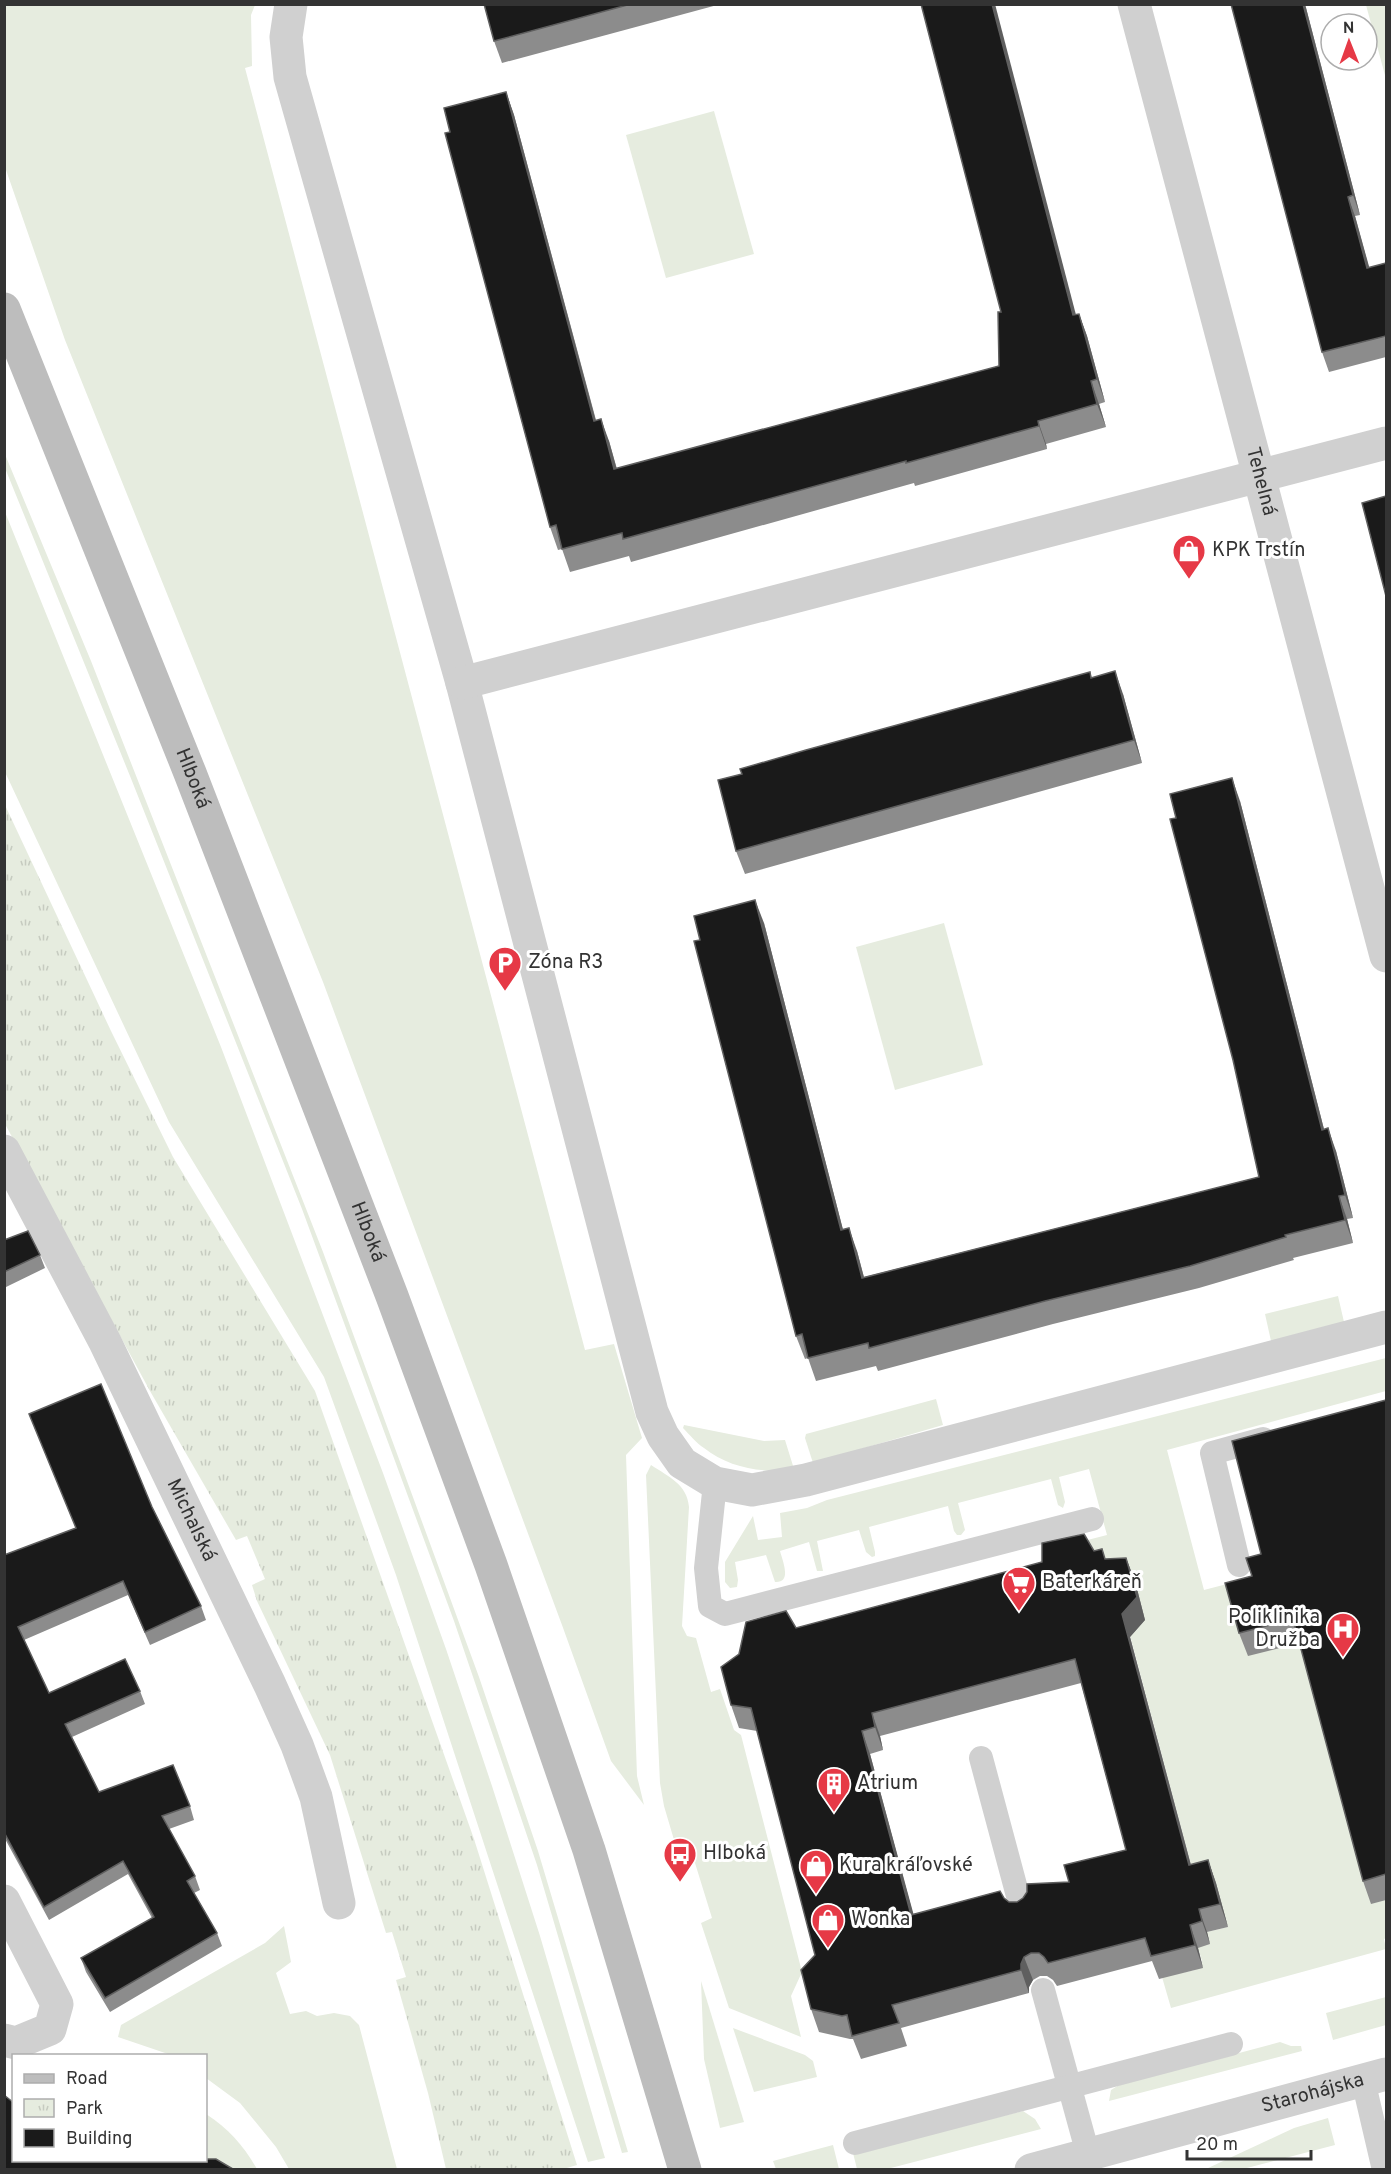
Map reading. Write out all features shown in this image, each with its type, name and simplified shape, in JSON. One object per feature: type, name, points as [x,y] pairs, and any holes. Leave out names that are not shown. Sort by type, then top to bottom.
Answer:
[{"type":"street","points":[[291,4],[286,37],[290,77],[462,683],[652,1412],[663,1436],[682,1463],[715,1483],[752,1490],[806,1480],[1386,1326]]},
{"type":"street","name":"Tehelná","points":[[1134,4],[1386,956]]},
{"type":"street","name":"Hlboká","points":[[4,309],[194,784],[392,1296],[487,1553],[592,1861],[685,2169]]},
{"type":"street","points":[[462,683],[1386,443]]},
{"type":"street","name":"Michalská","points":[[4,1151],[105,1342],[297,1745],[316,1797],[339,1903]]},
{"type":"street","points":[[4,1901],[57,2004],[50,2029],[16,2043],[4,2040]]},
{"type":"street","name":"Starohájska","points":[[1031,2169],[1374,2077]]},
{"type":"lane","points":[[1239,1565],[1212,1453],[1288,1432]]},
{"type":"lane","points":[[715,1483],[705,1568],[710,1606],[725,1614],[1092,1519]]},
{"type":"lane","points":[[981,1758],[1022,1911]]},
{"type":"lane","points":[[1043,1990],[1088,2154]]},
{"type":"lane","points":[[855,2143],[1231,2044]]},
{"type":"lane","points":[[1374,2077],[1384,2169]]},
{"type":"green space","points":[[5,4],[255,5],[251,15],[252,66],[245,68],[585,1350],[614,1344],[642,1438],[626,1455],[637,1776],[644,1805],[611,1761],[323,982],[65,340],[5,167]]},
{"type":"green space","points":[[1366,5],[1386,5],[1386,79],[1379,53],[1379,12],[1368,12]]},
{"type":"green space","points":[[714,111],[754,254],[666,278],[626,135]]},
{"type":"green space","points":[[4,452],[91,661],[323,1252],[479,1677],[538,1851],[628,2152],[622,2153],[537,1865],[454,1621],[302,1209],[5,468]]},
{"type":"green space","points":[[5,512],[221,1047],[383,1473],[492,1786],[540,1936],[605,2158],[588,2162],[396,1575],[324,1377],[169,1122],[5,772]]},
{"type":"green space","points":[[4,803],[173,1157],[315,1391],[474,1839],[577,2165],[560,2170],[446,2169],[428,2093],[396,1980],[406,1977],[392,1932],[386,1933],[330,1755],[257,1601],[252,1585],[265,1579],[247,1536],[236,1540],[150,1391],[5,1124]]},
{"type":"green space","points":[[944,923],[983,1065],[895,1090],[856,947]]},
{"type":"green space","points":[[1338,1296],[1344,1322],[1271,1341],[1265,1314]]},
{"type":"green space","points":[[1386,1358],[1386,1391],[1167,1450],[1204,1590],[1269,1573],[1301,1640],[1386,1900],[1386,1938],[1384,1939],[1386,1949],[1171,2008],[1162,1977],[1195,1970],[1201,1966],[1202,1961],[1198,1948],[1207,1932],[1228,1927],[1197,1888],[1128,1628],[1144,1621],[1136,1585],[1068,1545],[1107,1535],[1089,1469],[1059,1477],[1065,1502],[1063,1508],[1058,1505],[1051,1479],[958,1503],[965,1530],[961,1535],[957,1535],[954,1531],[948,1506],[869,1527],[875,1556],[872,1557],[866,1552],[859,1530],[817,1541],[823,1571],[817,1571],[809,1542],[780,1551],[785,1576],[780,1581],[775,1582],[766,1555],[735,1562],[737,1587],[730,1588],[725,1582],[725,1562],[753,1516],[758,1540],[782,1537],[780,1513],[807,1508],[827,1500]]},
{"type":"green space","points":[[936,1399],[943,1425],[813,1463],[805,1438],[806,1434]]},
{"type":"green space","points":[[684,1425],[764,1441],[785,1440],[794,1469],[771,1471],[736,1465],[714,1455],[698,1444],[683,1428]]},
{"type":"green space","points":[[651,1465],[676,1482],[688,1499],[682,1626],[687,1636],[696,1638],[711,1692],[720,1689],[734,1730],[741,1735],[802,1972],[791,1996],[801,2037],[729,2008],[701,1923],[712,1918],[695,1863],[682,1867],[664,1806],[660,1783],[646,1475]]},
{"type":"green space","points":[[284,1926],[291,1962],[276,1973],[290,2014],[306,2011],[317,2016],[334,2013],[350,2016],[359,2025],[397,2169],[289,2169],[276,2147],[240,2103],[207,2079],[207,2054],[168,2054],[118,2037],[121,2025],[265,1943]]},
{"type":"green space","points":[[701,1981],[744,2122],[720,2128],[704,2059]]},
{"type":"green space","points":[[1386,1997],[1386,2025],[1333,2040],[1326,2013]]},
{"type":"green space","points":[[733,2028],[805,2055],[813,2061],[817,2077],[754,2092]]},
{"type":"green space","points":[[1280,2042],[1291,2046],[1301,2046],[1302,2051],[1109,2101],[1111,2090],[1119,2085]]},
{"type":"green space","points":[[1023,2111],[1035,2119],[1041,2129],[887,2169],[857,2169],[853,2153]]},
{"type":"green space","points":[[207,2115],[235,2138],[257,2169],[207,2169]]},
{"type":"green space","points":[[1328,2118],[1335,2145],[1243,2169],[1206,2169],[1294,2128]]},
{"type":"green space","points":[[833,2145],[839,2169],[776,2169],[773,2161]]},
{"type":"building","points":[[484,4],[631,4],[494,41]]},
{"type":"building","points":[[921,4],[992,4],[1073,315],[1079,314],[1097,379],[1091,381],[1097,404],[1038,421],[1039,426],[906,463],[906,461],[623,539],[622,533],[562,549],[556,525],[550,527],[445,133],[450,132],[444,108],[506,92],[594,421],[601,419],[614,469],[999,366],[998,312],[1001,312]]},
{"type":"building","points":[[1231,4],[1303,4],[1353,195],[1348,197],[1367,268],[1386,263],[1386,336],[1322,352]]},
{"type":"building","points":[[1386,496],[1386,596],[1362,503]]},
{"type":"building","points":[[1115,671],[1134,740],[736,851],[718,780],[742,774],[740,769],[1090,672],[1091,678]]},
{"type":"building","points":[[1232,778],[1322,1130],[1328,1128],[1340,1174],[1345,1195],[1339,1196],[1345,1220],[1285,1235],[1286,1237],[1190,1266],[1045,1301],[869,1348],[868,1343],[808,1358],[802,1334],[796,1336],[694,941],[700,940],[694,916],[755,900],[841,1230],[849,1228],[862,1278],[1259,1177],[1233,1060],[1170,819],[1176,818],[1170,794]]},
{"type":"building","points":[[28,1231],[40,1255],[4,1272],[4,1240]]},
{"type":"building","points":[[101,1384],[152,1507],[201,1606],[145,1632],[123,1581],[18,1627],[49,1693],[125,1659],[140,1691],[65,1724],[99,1792],[173,1765],[190,1806],[162,1816],[195,1876],[187,1881],[217,1933],[105,1998],[81,1958],[154,1917],[123,1861],[44,1907],[4,1832],[4,1555],[76,1528],[29,1414]]},
{"type":"building","name":"Poliklinika Družba","points":[[1386,1400],[1386,1874],[1363,1881],[1293,1619],[1239,1633],[1225,1583],[1252,1576],[1246,1558],[1261,1554],[1232,1441]]},
{"type":"building","name":"Atrium","points":[[1084,1534],[1094,1551],[1102,1549],[1105,1559],[1126,1558],[1137,1597],[1122,1614],[1189,1865],[1208,1860],[1220,1904],[1199,1909],[1202,1921],[1190,1925],[1195,1945],[1151,1956],[1145,1938],[1048,1963],[1039,1953],[1031,1953],[1024,1957],[1021,1970],[892,2005],[899,2023],[852,2036],[847,2015],[842,2016],[811,2009],[801,1970],[815,1955],[751,1708],[731,1705],[721,1667],[739,1654],[746,1622],[786,1611],[796,1628],[1042,1562],[1042,1543]],"holes":[[[1075,1659],[1126,1850],[1064,1865],[1069,1882],[1027,1884],[1027,1892],[1017,1902],[1009,1902],[1000,1891],[911,1915],[862,1731],[875,1727],[872,1713]]]},
{"type":"building","points":[[4,2095],[12,2101],[12,2162],[207,2162],[207,2159],[216,2159],[233,2169],[4,2169]]},
{"type":"place","name":"KPK Trstín","points":[[1189,580]]},
{"type":"place","name":"Zóna R3","points":[[505,992]]},
{"type":"place","name":"Baterkáreň","points":[[1019,1612]]},
{"type":"place","name":"Poliklinika Družba","points":[[1343,1658]]},
{"type":"place","name":"Atrium","points":[[834,1813]]},
{"type":"place","name":"Hlboká","points":[[680,1883]]},
{"type":"place","name":"Kura kráľovské","points":[[816,1895]]},
{"type":"place","name":"Wonka","points":[[828,1949]]}]
